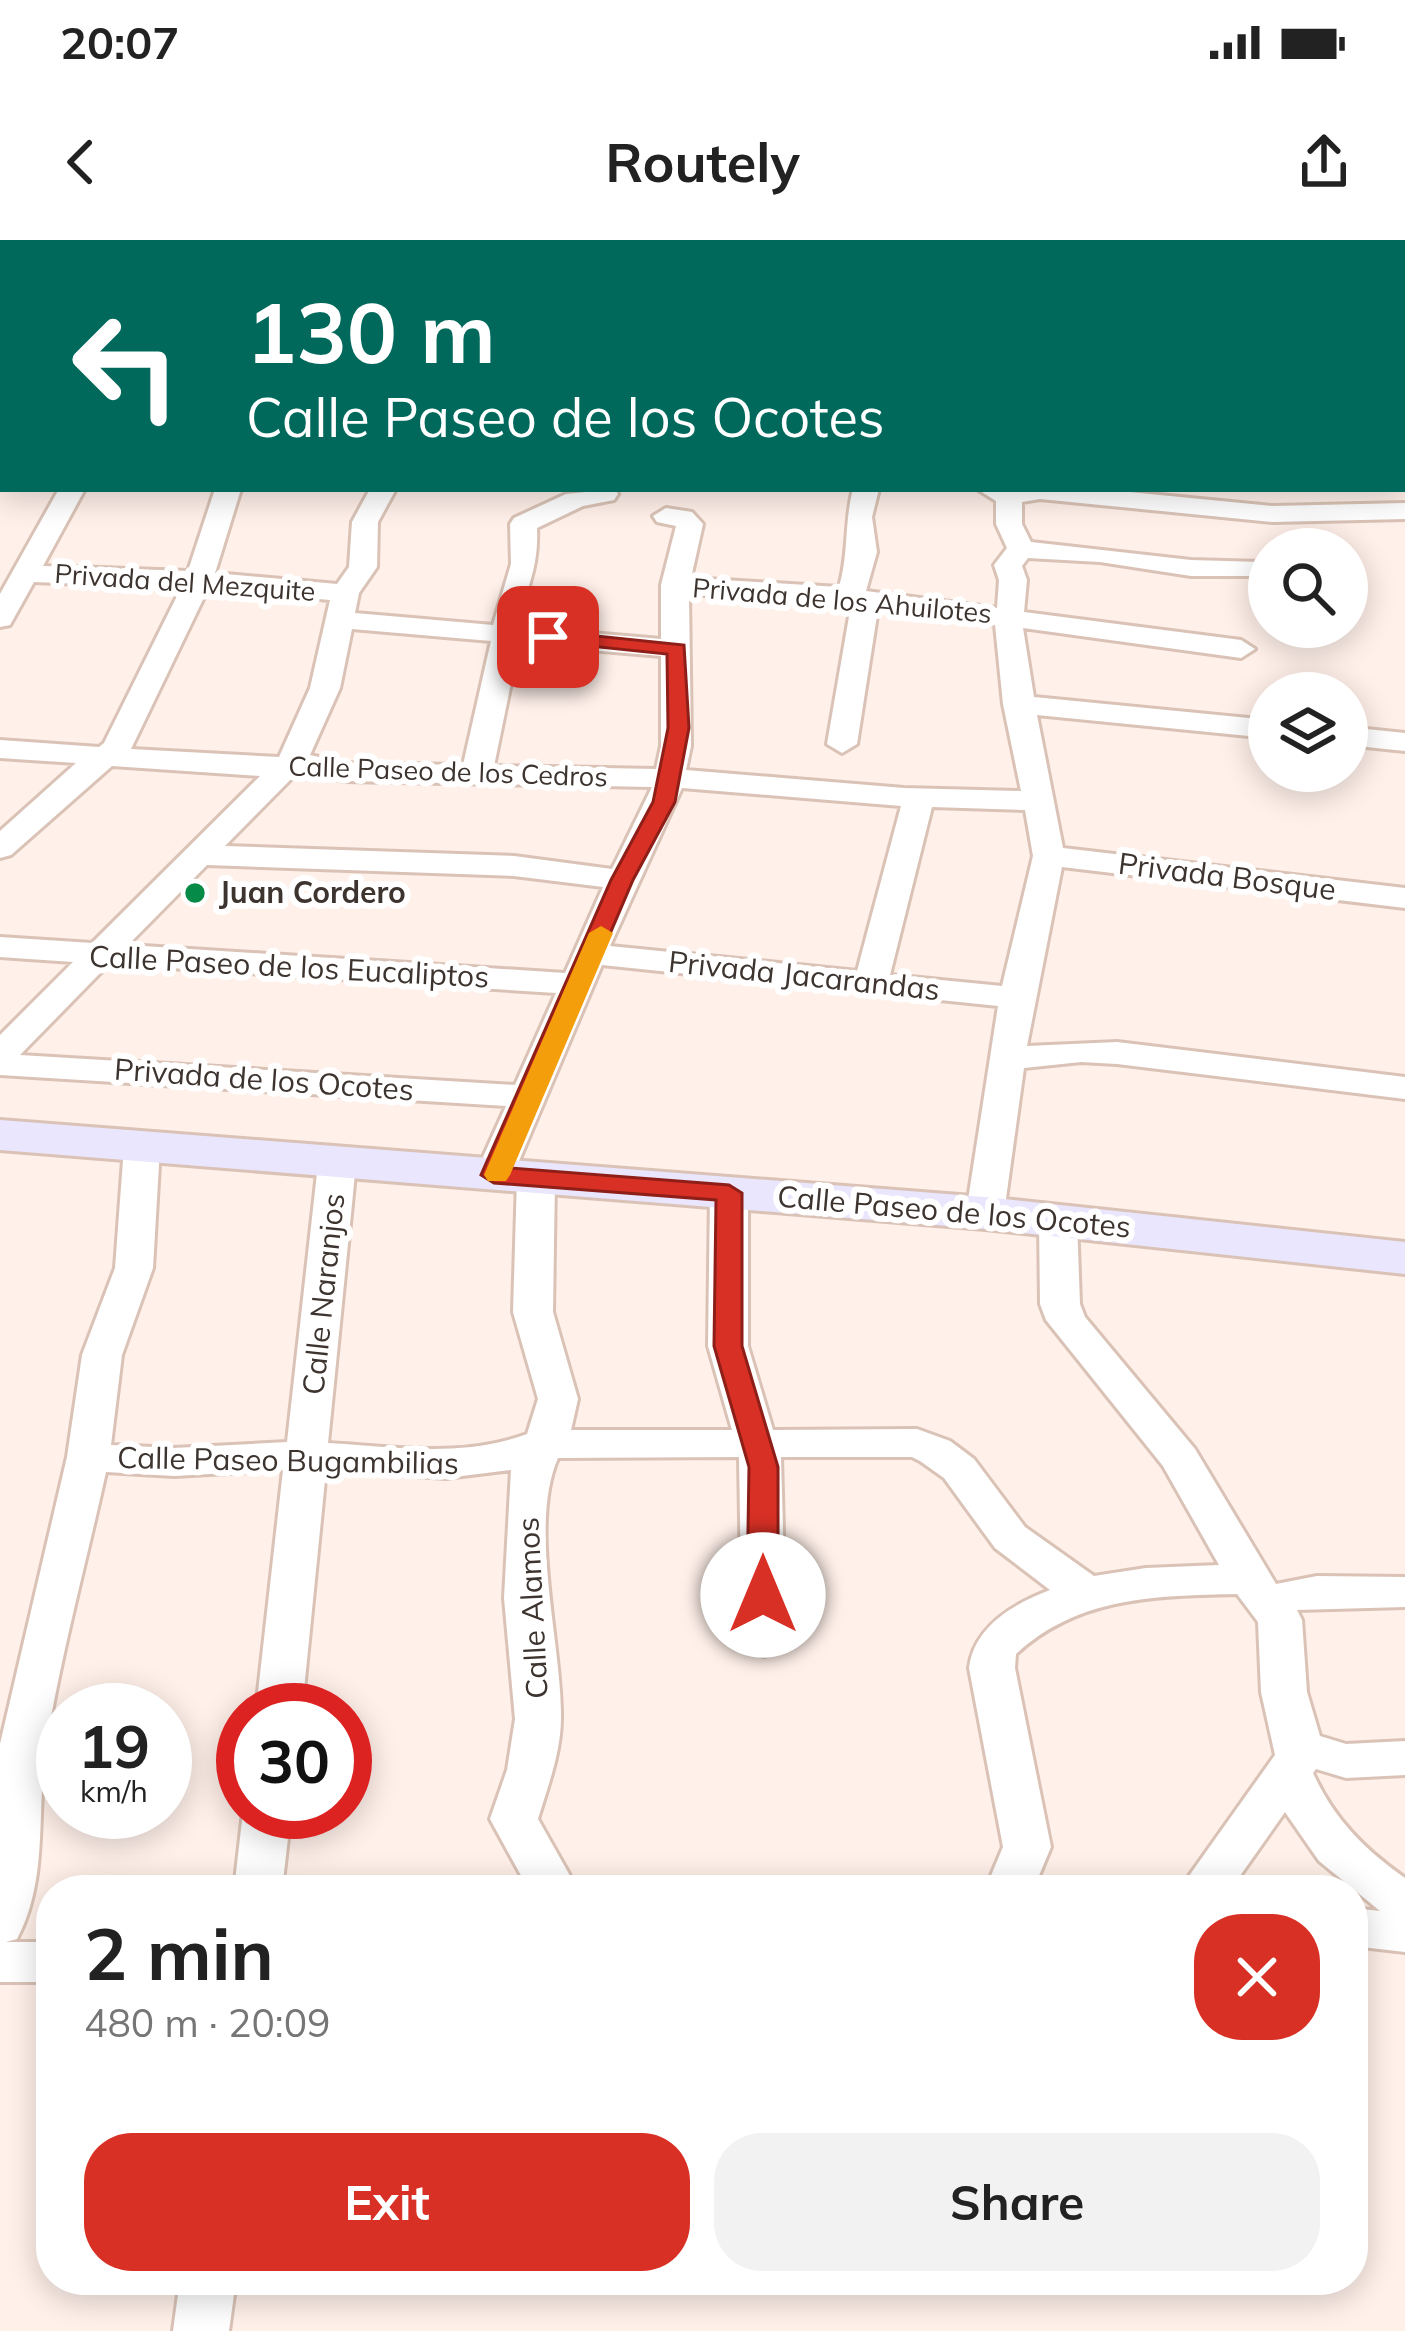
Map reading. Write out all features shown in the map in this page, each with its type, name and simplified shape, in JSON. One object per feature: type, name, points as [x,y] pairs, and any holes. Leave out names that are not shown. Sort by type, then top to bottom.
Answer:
[{"type":"street","points":[[0,620],[70,492]]},
{"type":"street","points":[[0,848],[119,744],[199,580],[227,492]]},
{"type":"street","points":[[0,1059],[289,766],[325,688],[343,607],[363,567],[365,522],[380,492]]},
{"type":"street","points":[[842,744],[863,552],[859,517],[865,492]]},
{"type":"street","points":[[1065,492],[1217,498],[1324,516],[1405,511]]},
{"type":"street","points":[[999,493],[1021,549]]},
{"type":"street","points":[[477,772],[508,609],[527,553],[524,522],[575,500],[604,494]]},
{"type":"street","points":[[515,1176],[529,1096],[622,880],[647,840],[669,778],[679,728],[675,585],[689,522],[666,516]]},
{"type":"street","name":"Privada del Mezquite","points":[[0,548],[29,562],[199,580],[506,633],[677,649]]},
{"type":"street","points":[[1021,549],[1248,570]]},
{"type":"street","points":[[985,1214],[1016,998],[1049,856],[1018,704],[1009,617],[1013,580],[1008,565],[1021,549]]},
{"type":"street","name":"Privada de los Ahuilotes","points":[[675,585],[1009,617],[1241,649]]},
{"type":"street","points":[[1018,704],[1248,727]]},
{"type":"street","points":[[1368,738],[1405,742]]},
{"type":"street","name":"Calle Paseo de los Cedros","points":[[0,749],[104,758],[310,764],[345,772],[669,778],[1040,801]]},
{"type":"street","points":[[871,982],[919,797]]},
{"type":"street","points":[[201,855],[514,866],[622,880]]},
{"type":"street","name":"Privada Bosque","points":[[1049,856],[1405,898]]},
{"type":"street","name":"Calle Paseo de los Eucaliptos","points":[[0,946],[98,955],[586,969]]},
{"type":"street","name":"Privada Jacarandas","points":[[586,969],[871,982],[1016,998]]},
{"type":"street","points":[[1006,1058],[1081,1051],[1117,1053],[1405,1088]]},
{"type":"street","name":"Privada de los Ocotes","points":[[0,1059],[529,1096]]},
{"type":"street","name":"Calle Paseo de los Ocotes","points":[[0,1135],[1058,1220],[1405,1258]]},
{"type":"street","points":[[0,1925],[16,1855],[22,1749],[88,1457],[102,1355],[134,1268],[142,1147]]},
{"type":"street","name":"Calle Naranjos","points":[[282,1683],[337,1164]]},
{"type":"street","name":"Calle Alamos","points":[[515,1176],[533,1312],[558,1400],[528,1478],[526,1598],[538,1719],[530,1770],[514,1819],[546,1875]]},
{"type":"street","points":[[729,1193],[728,1346],[760,1444],[764,1640]]},
{"type":"street","points":[[1058,1220],[1060,1304],[1066,1320],[1180,1459],[1282,1626],[1284,1692],[1295,1760],[1312,1818],[1339,1855],[1366,1875]]},
{"type":"street","name":"Calle Paseo Bugambilias","points":[[88,1457],[174,1462],[308,1455],[478,1463],[542,1444],[917,1443],[950,1456],[999,1526],[1032,1556],[1084,1591]]},
{"type":"street","points":[[1015,1875],[1027,1847],[992,1668],[994,1648],[1012,1632],[1084,1591],[1117,1584],[1405,1592]]},
{"type":"street","points":[[1295,1760],[1405,1758]]},
{"type":"street","points":[[1214,1875],[1295,1760]]},
{"type":"street","points":[[260,1875],[264,1839]]},
{"type":"street","points":[[1368,1877],[1405,1904]]},
{"type":"street","points":[[1368,1929],[1405,1933]]},
{"type":"street","points":[[0,1962],[36,1962]]},
{"type":"street","points":[[201,2331],[206,2295]]},
{"type":"slow traffic","points":[[497,1175],[601,933]]},
{"type":"place","name":"Juan Cordero","points":[[195,893]]},
{"type":"route","points":[[548,637],[677,649],[679,728],[664,802],[622,880],[494,1175],[729,1193],[728,1346],[760,1444],[763,1595]]}]
